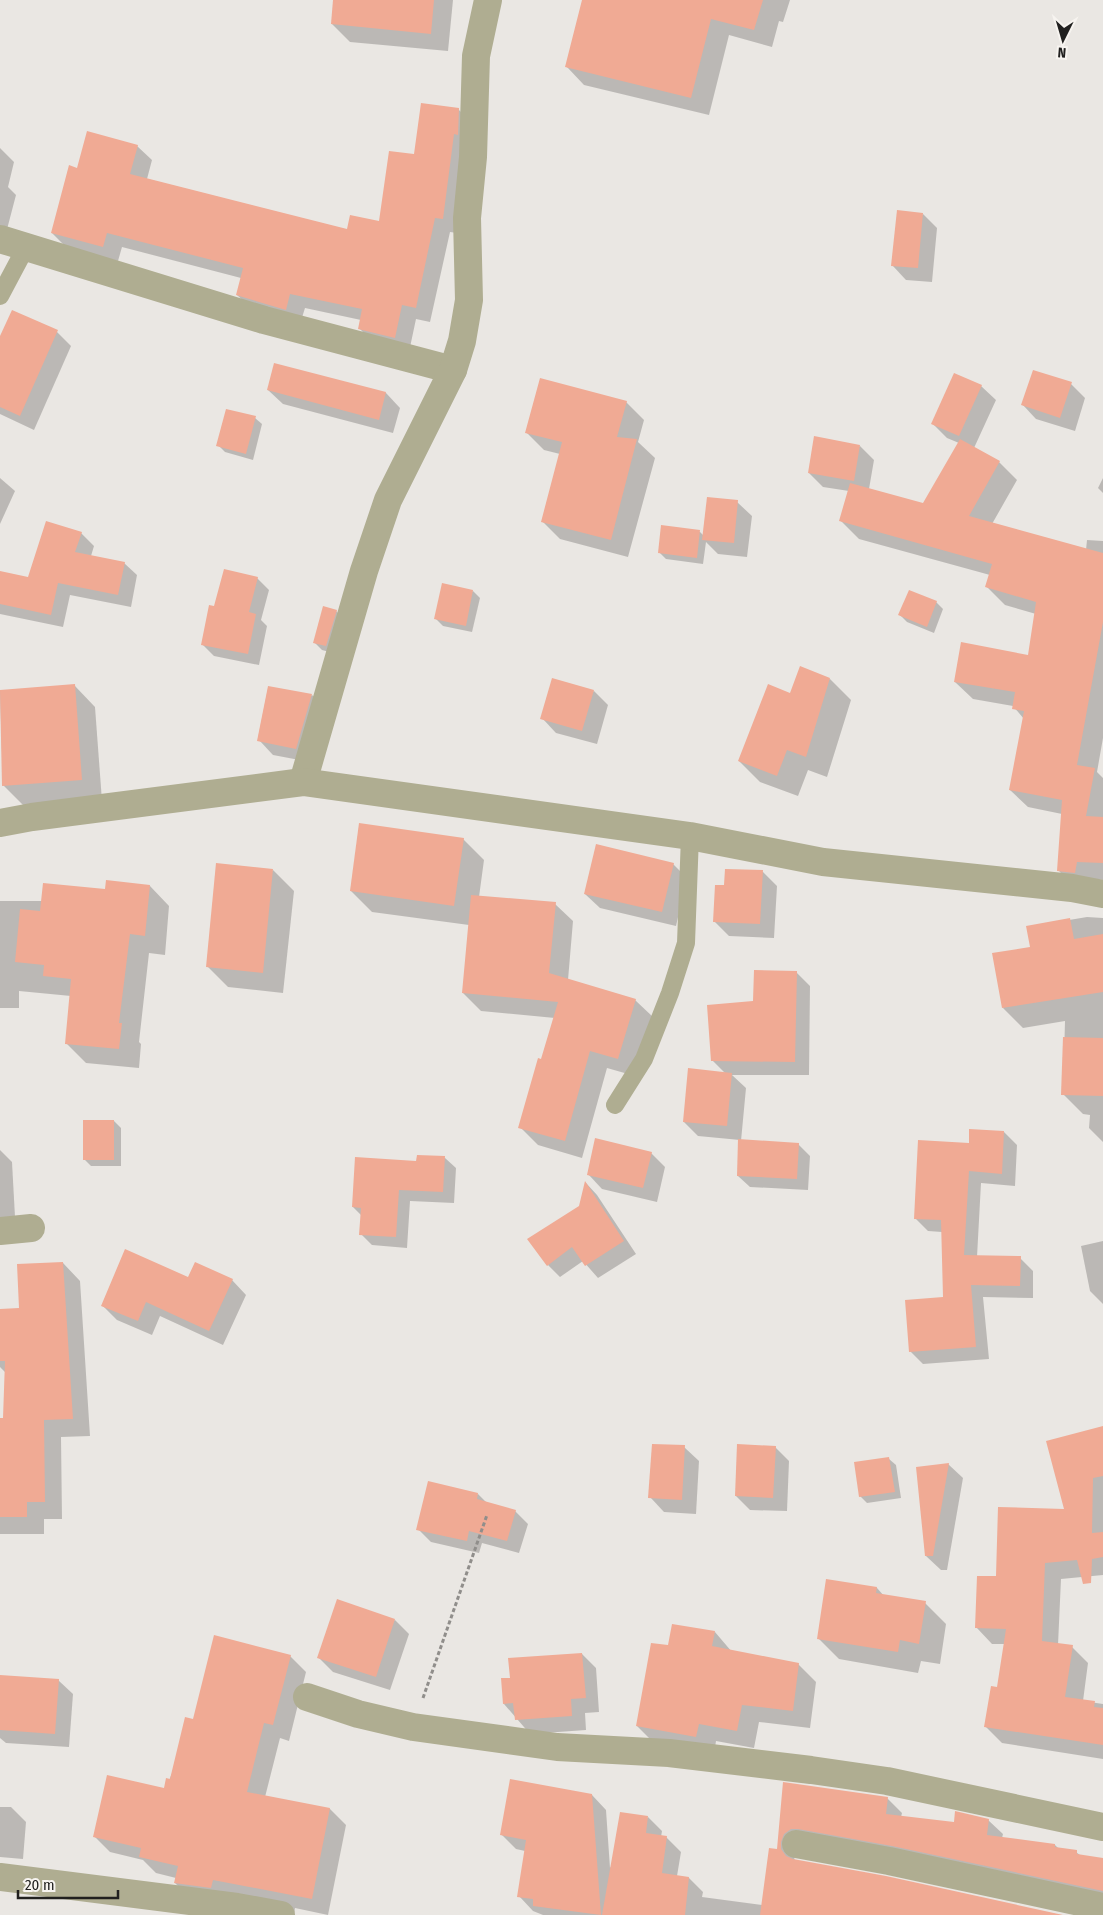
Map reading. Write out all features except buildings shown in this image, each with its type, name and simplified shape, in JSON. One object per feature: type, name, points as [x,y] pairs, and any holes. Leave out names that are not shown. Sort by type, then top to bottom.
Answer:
[{"type":"street","points":[[303,782],[364,571],[388,500],[453,370],[462,341],[469,300],[467,218],[472,157],[476,56],[488,0]]},
{"type":"street","points":[[0,239],[264,320],[453,370]]},
{"type":"street","points":[[0,823],[32,817],[303,782],[542,817],[690,836],[823,862],[1072,888],[1103,894]]},
{"type":"street","points":[[0,1231],[31,1228]]},
{"type":"street","points":[[307,1697],[358,1714],[413,1726],[557,1747],[669,1753],[840,1774],[887,1781],[1103,1827]]},
{"type":"street","points":[[796,1844],[889,1861],[1103,1908]]},
{"type":"street","points":[[0,1877],[236,1911],[281,1915]]},
{"type":"lane","points":[[0,296],[26,247]]},
{"type":"lane","points":[[615,1105],[644,1059],[670,993],[686,943],[690,836]]},
{"type":"path","points":[[413,1726],[487,1514]]}]
